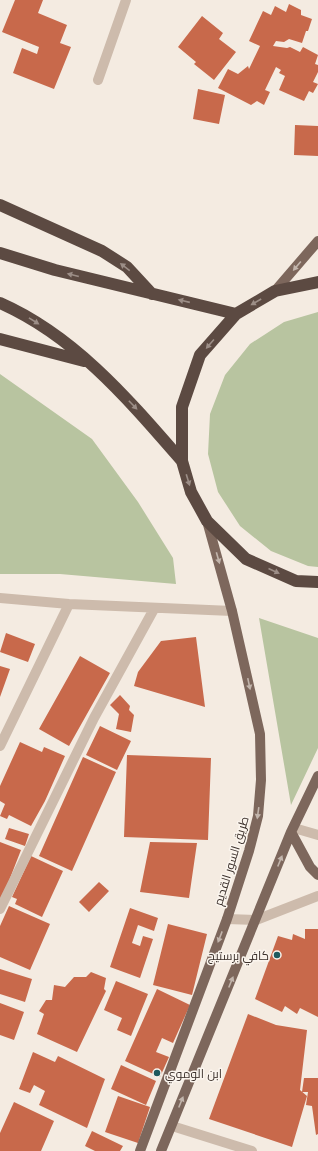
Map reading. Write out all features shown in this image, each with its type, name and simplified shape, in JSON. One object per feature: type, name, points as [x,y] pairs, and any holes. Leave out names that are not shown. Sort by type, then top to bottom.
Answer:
[{"type":"highway","points":[[0,205],[102,251],[127,268],[152,294]]},
{"type":"highway","points":[[0,253],[55,270],[236,314]]},
{"type":"highway","points":[[318,282],[276,291],[236,314],[200,355],[182,407],[182,461],[191,492],[207,521],[246,559],[296,581],[318,582]]},
{"type":"highway","points":[[0,303],[20,311],[57,335],[89,362],[144,418],[182,461]]},
{"type":"highway","points":[[0,340],[25,344],[89,362]]},
{"type":"main road","points":[[276,291],[318,241]]},
{"type":"main road","name":"طريق السور القديم","points":[[140,1151],[227,919],[249,851],[258,816],[262,780],[260,734],[232,611],[207,521]]},
{"type":"main road","points":[[161,1151],[292,830],[318,776]]},
{"type":"main road","points":[[292,830],[310,867],[318,875]]},
{"type":"street","points":[[98,80],[126,0]]},
{"type":"street","points":[[0,598],[154,609],[232,611]]},
{"type":"street","points":[[0,746],[69,604]]},
{"type":"street","points":[[0,909],[94,718],[154,609]]},
{"type":"street","points":[[292,830],[318,835]]},
{"type":"street","points":[[227,919],[256,920],[318,896]]},
{"type":"street","points":[[172,1126],[252,1151]]},
{"type":"green space","points":[[318,312],[318,567],[308,566],[271,551],[240,526],[218,492],[208,454],[210,414],[225,375],[250,344],[284,322]]},
{"type":"green space","points":[[0,374],[92,439],[138,502],[173,558],[176,584],[60,574],[0,574]]},
{"type":"green space","points":[[259,618],[318,638],[318,748],[291,805]]},
{"type":"building","points":[[15,0],[43,0],[38,13],[67,25],[60,43],[71,47],[54,89],[13,73],[22,48],[37,54],[39,47],[2,32]]},
{"type":"building","points":[[289,4],[301,10],[301,15],[312,19],[308,31],[306,31],[302,43],[289,39],[284,42],[276,41],[273,46],[290,47],[300,52],[303,47],[318,55],[315,64],[318,65],[318,72],[313,82],[318,84],[313,93],[309,91],[304,101],[279,90],[285,76],[279,73],[281,70],[276,67],[265,90],[270,92],[264,105],[257,101],[251,105],[218,88],[228,69],[238,74],[248,66],[249,69],[260,46],[249,41],[263,11],[271,15],[275,6],[286,12]]},
{"type":"building","points":[[202,16],[223,33],[219,39],[236,52],[214,80],[194,64],[196,62],[178,47]]},
{"type":"building","points":[[198,89],[225,95],[219,124],[193,119]]},
{"type":"building","points":[[295,125],[318,126],[318,156],[294,155]]},
{"type":"building","points":[[6,633],[35,644],[28,662],[0,652]]},
{"type":"building","points":[[196,637],[205,707],[134,686],[138,672],[161,641]]},
{"type":"building","points":[[80,656],[110,673],[69,746],[39,729]]},
{"type":"building","points":[[0,666],[10,669],[0,697]]},
{"type":"building","points":[[120,695],[130,706],[129,710],[134,715],[131,732],[116,729],[119,714],[110,705]]},
{"type":"building","points":[[100,726],[131,741],[117,770],[86,755]]},
{"type":"building","points":[[20,742],[42,752],[44,747],[65,756],[45,801],[31,826],[9,815],[7,819],[0,816],[5,804],[0,801],[0,786]]},
{"type":"building","points":[[127,755],[211,758],[208,840],[124,837]]},
{"type":"building","points":[[83,757],[116,772],[72,871],[39,856]]},
{"type":"building","points":[[9,828],[29,834],[25,846],[5,839]]},
{"type":"building","points":[[0,842],[21,850],[0,904]]},
{"type":"building","points":[[150,842],[197,843],[189,898],[140,892]]},
{"type":"building","points":[[31,856],[63,871],[42,917],[15,904],[17,899],[12,897]]},
{"type":"building","points":[[99,882],[109,891],[89,912],[79,902]]},
{"type":"building","points":[[9,906],[50,924],[30,970],[0,957],[0,926]]},
{"type":"building","points":[[130,908],[158,918],[154,931],[138,925],[132,943],[140,946],[143,936],[153,939],[140,978],[110,967]]},
{"type":"building","points":[[168,924],[207,934],[192,995],[153,985]]},
{"type":"building","points":[[305,929],[318,929],[318,1017],[300,1008],[297,1014],[285,1006],[282,1012],[255,999],[278,936],[292,940],[293,934],[305,939]]},
{"type":"building","points":[[0,969],[32,979],[25,1002],[0,994]]},
{"type":"building","points":[[91,972],[106,978],[104,989],[106,991],[77,1052],[37,1034],[44,1014],[39,1011],[46,1000],[52,1000],[54,985],[65,987],[74,977],[86,977]]},
{"type":"building","points":[[116,981],[148,994],[131,1036],[117,1030],[122,1018],[104,1010]]},
{"type":"building","points":[[157,989],[190,1005],[173,1043],[162,1038],[156,1052],[169,1057],[160,1077],[125,1061]]},
{"type":"building","points":[[0,1003],[24,1012],[14,1040],[0,1035]]},
{"type":"building","points":[[248,1014],[276,1025],[307,1030],[300,1090],[307,1096],[292,1147],[209,1119]]},
{"type":"building","points":[[33,1052],[55,1062],[58,1056],[105,1079],[87,1128],[39,1105],[45,1091],[34,1085],[30,1093],[19,1089]]},
{"type":"building","points":[[121,1065],[156,1081],[146,1105],[111,1089]]},
{"type":"building","points":[[304,1078],[318,1078],[318,1134],[316,1135],[312,1106],[306,1105],[308,1092],[302,1092]]},
{"type":"building","points":[[118,1096],[150,1107],[138,1143],[105,1132]]},
{"type":"building","points":[[14,1102],[54,1121],[41,1151],[0,1151],[0,1133]]},
{"type":"building","points":[[92,1131],[123,1146],[120,1151],[95,1151],[85,1146]]},
{"type":"place","name":"كافي برستيج","points":[[277,955]]},
{"type":"place","name":"ابن الوموي","points":[[157,1073]]}]
